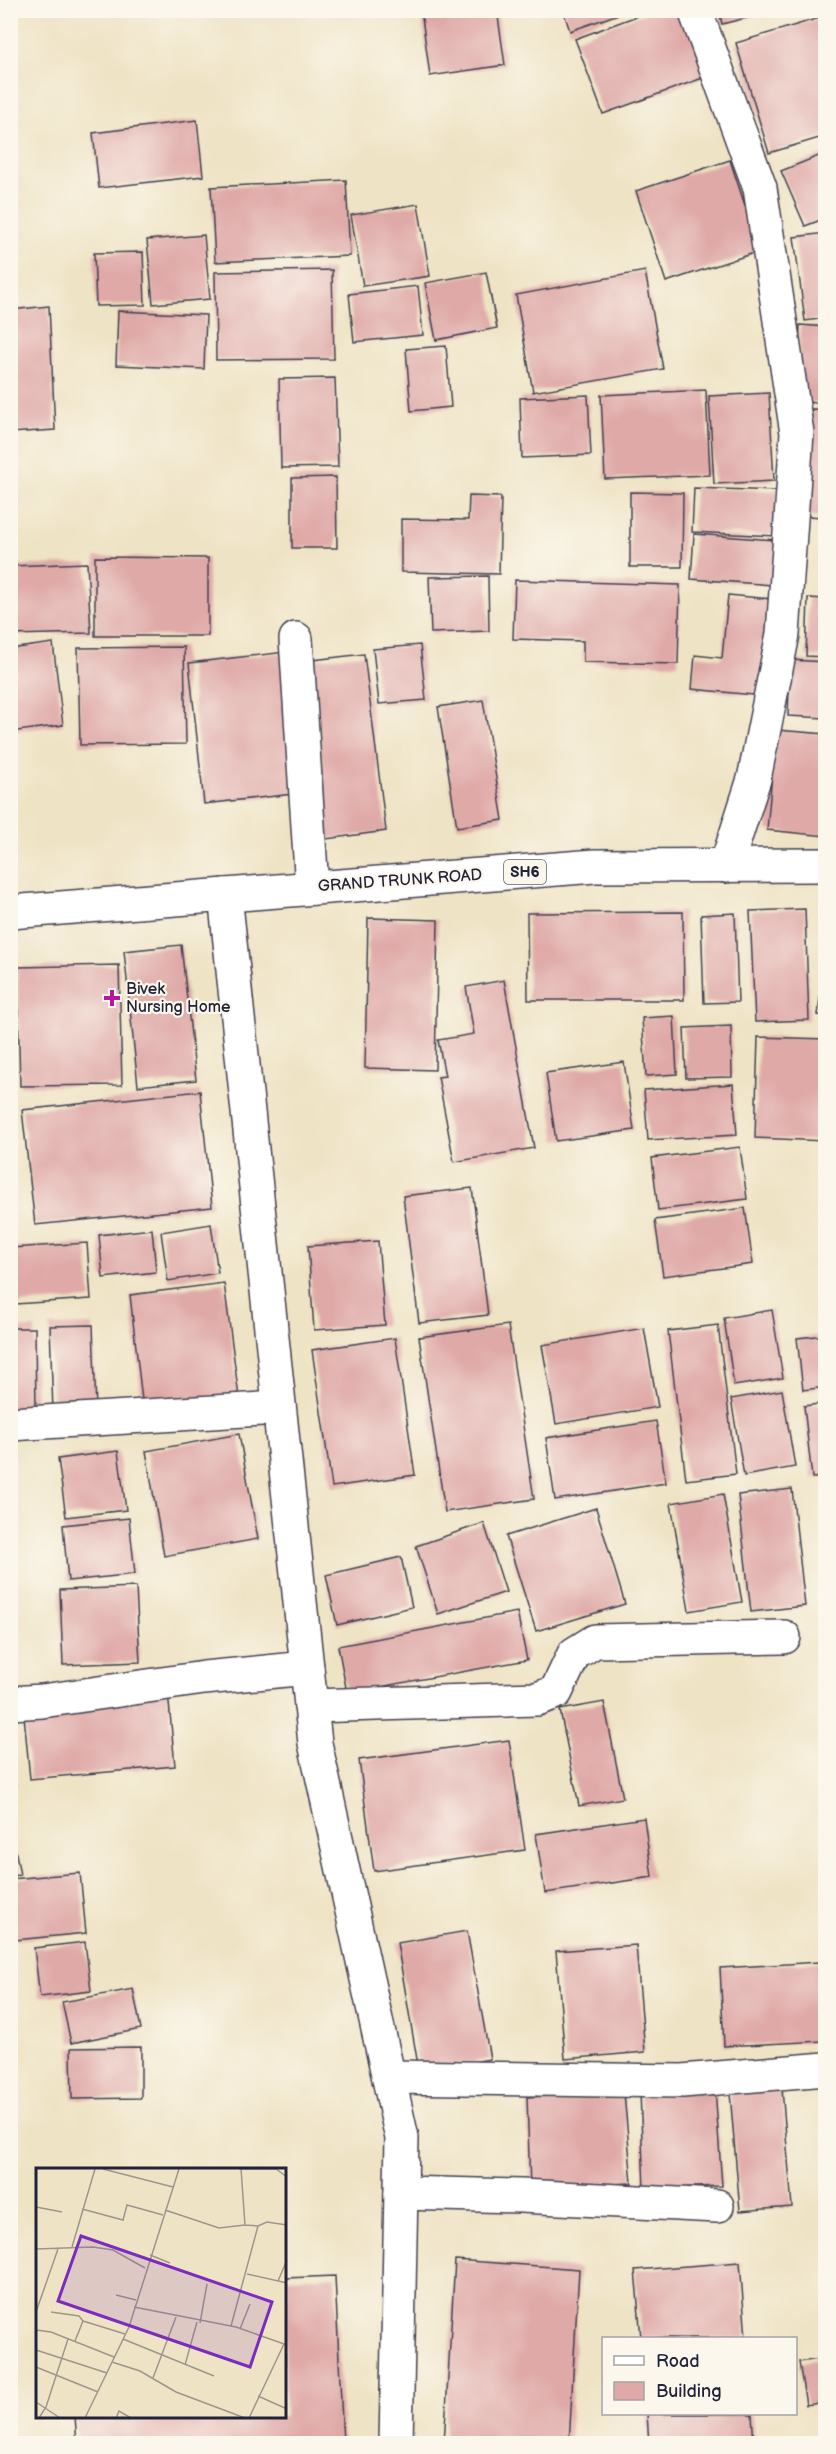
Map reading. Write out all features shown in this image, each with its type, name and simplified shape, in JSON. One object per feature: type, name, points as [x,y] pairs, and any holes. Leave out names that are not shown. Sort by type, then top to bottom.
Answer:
[{"type":"street","points":[[695,10],[760,188],[797,433],[783,634],[754,779],[726,866]]},
{"type":"street","points":[[296,639],[312,888]]},
{"type":"street","name":"GRAND TRUNK ROAD","points":[[10,912],[595,866],[825,865]]},
{"type":"street","points":[[225,895],[315,1743],[402,2138],[396,2444]]},
{"type":"street","points":[[10,1424],[279,1408]]},
{"type":"street","points":[[311,1706],[537,1699],[556,1692],[574,1654],[595,1641],[784,1637]]},
{"type":"street","points":[[10,1703],[42,1701],[204,1678],[307,1668]]},
{"type":"street","points":[[388,2078],[682,2080],[825,2069]]},
{"type":"street","points":[[401,2193],[521,2196],[717,2206]]},
{"type":"building","points":[[421,10],[497,10],[505,65],[430,76]]},
{"type":"building","points":[[563,10],[627,10],[627,11],[570,31]]},
{"type":"building","points":[[653,10],[687,10],[711,75],[603,114],[575,39]]},
{"type":"building","points":[[719,10],[774,10],[774,11],[722,24]]},
{"type":"building","points":[[826,16],[826,136],[769,153],[736,43]]},
{"type":"building","points":[[197,120],[203,176],[99,188],[93,133]]},
{"type":"building","points":[[826,153],[826,218],[805,226],[781,171]]},
{"type":"building","points":[[730,160],[760,251],[666,282],[636,191]]},
{"type":"building","points":[[346,180],[350,256],[215,262],[211,187]]},
{"type":"building","points":[[418,204],[430,276],[363,286],[351,215]]},
{"type":"building","points":[[826,233],[826,318],[805,321],[794,237]]},
{"type":"building","points":[[204,235],[210,299],[153,304],[147,240]]},
{"type":"building","points":[[143,252],[145,305],[96,306],[94,253]]},
{"type":"building","points":[[332,270],[334,359],[216,360],[215,272]]},
{"type":"building","points":[[645,271],[663,369],[533,392],[516,295]]},
{"type":"building","points":[[486,272],[497,328],[436,340],[425,283]]},
{"type":"building","points":[[418,286],[423,335],[354,342],[349,294]]},
{"type":"building","points":[[49,306],[55,430],[10,433],[10,310]]},
{"type":"building","points":[[118,311],[206,315],[204,369],[116,365]]},
{"type":"building","points":[[800,325],[826,327],[826,403],[797,402]]},
{"type":"building","points":[[446,346],[451,407],[411,411],[406,349]]},
{"type":"building","points":[[335,378],[338,467],[281,468],[279,379]]},
{"type":"building","points":[[706,390],[710,475],[605,479],[601,395]]},
{"type":"building","points":[[769,393],[774,481],[714,484],[709,396]]},
{"type":"building","points":[[588,395],[591,455],[522,458],[520,398]]},
{"type":"building","points":[[812,409],[826,410],[826,517],[805,516]]},
{"type":"building","points":[[336,477],[337,548],[292,548],[292,478]]},
{"type":"building","points":[[694,488],[778,491],[776,536],[692,532]]},
{"type":"building","points":[[630,492],[683,493],[682,567],[630,567]]},
{"type":"building","points":[[469,496],[501,497],[499,574],[401,572],[401,519],[468,520]]},
{"type":"building","points":[[694,534],[776,540],[773,585],[691,579]]},
{"type":"building","points":[[95,557],[208,558],[208,636],[95,636]]},
{"type":"building","points":[[87,563],[91,633],[10,635],[10,566]]},
{"type":"building","points":[[488,576],[489,631],[431,633],[429,577]]},
{"type":"building","points":[[515,580],[680,585],[678,664],[583,662],[583,641],[513,639]]},
{"type":"building","points":[[728,595],[772,599],[764,696],[692,689],[695,655],[722,658]]},
{"type":"building","points":[[808,598],[826,599],[826,657],[806,656]]},
{"type":"building","points":[[53,643],[63,725],[10,732],[10,649]]},
{"type":"building","points":[[420,645],[426,700],[379,704],[373,649]]},
{"type":"building","points":[[184,647],[186,744],[80,745],[78,648]]},
{"type":"building","points":[[286,652],[302,793],[204,804],[189,663]]},
{"type":"building","points":[[364,654],[386,831],[326,839],[304,661]]},
{"type":"building","points":[[790,660],[826,662],[826,718],[788,716]]},
{"type":"building","points":[[483,700],[503,820],[457,827],[438,707]]},
{"type":"building","points":[[776,730],[826,734],[826,836],[767,830]]},
{"type":"building","points":[[805,909],[809,1020],[755,1022],[750,911]]},
{"type":"building","points":[[683,912],[684,1000],[528,1000],[527,913]]},
{"type":"building","points":[[735,913],[738,1002],[704,1003],[701,915]]},
{"type":"building","points":[[368,918],[438,920],[435,1070],[365,1068]]},
{"type":"building","points":[[181,945],[196,1080],[138,1086],[124,951]]},
{"type":"building","points":[[824,963],[826,963],[826,1016],[818,1015]]},
{"type":"building","points":[[119,965],[122,1085],[20,1086],[17,967]]},
{"type":"building","points":[[504,980],[534,1148],[454,1162],[438,1077],[445,1076],[438,1040],[474,1034],[466,987]]},
{"type":"building","points":[[674,1016],[677,1074],[646,1076],[642,1018]]},
{"type":"building","points":[[731,1026],[732,1077],[686,1078],[684,1028]]},
{"type":"building","points":[[758,1037],[826,1039],[826,1141],[755,1138]]},
{"type":"building","points":[[624,1062],[634,1130],[556,1141],[546,1073]]},
{"type":"building","points":[[733,1084],[737,1135],[648,1140],[644,1090]]},
{"type":"building","points":[[200,1091],[212,1207],[35,1225],[22,1110]]},
{"type":"building","points":[[740,1147],[747,1199],[658,1210],[652,1158]]},
{"type":"building","points":[[472,1188],[488,1315],[419,1323],[403,1196]]},
{"type":"building","points":[[745,1208],[753,1264],[663,1276],[655,1220]]},
{"type":"building","points":[[211,1224],[218,1273],[168,1281],[161,1232]]},
{"type":"building","points":[[152,1229],[156,1272],[103,1278],[99,1235]]},
{"type":"building","points":[[378,1241],[385,1325],[314,1330],[308,1246]]},
{"type":"building","points":[[87,1243],[91,1299],[15,1304],[11,1248]]},
{"type":"building","points":[[224,1283],[239,1397],[143,1409],[130,1295]]},
{"type":"building","points":[[772,1310],[783,1378],[734,1386],[724,1318]]},
{"type":"building","points":[[93,1325],[96,1410],[53,1412],[50,1326]]},
{"type":"building","points":[[508,1325],[534,1499],[445,1512],[419,1337]]},
{"type":"building","points":[[718,1325],[736,1474],[686,1480],[668,1331]]},
{"type":"building","points":[[10,1328],[35,1328],[36,1414],[10,1414]]},
{"type":"building","points":[[644,1328],[658,1407],[556,1424],[542,1345]]},
{"type":"building","points":[[826,1335],[826,1387],[803,1390],[797,1338]]},
{"type":"building","points":[[395,1338],[415,1475],[332,1487],[312,1350]]},
{"type":"building","points":[[782,1390],[795,1467],[744,1476],[731,1399]]},
{"type":"building","points":[[826,1403],[826,1477],[812,1478],[804,1406]]},
{"type":"building","points":[[656,1421],[666,1483],[555,1500],[546,1438]]},
{"type":"building","points":[[239,1434],[258,1539],[164,1556],[146,1451]]},
{"type":"building","points":[[118,1451],[126,1510],[66,1517],[58,1459]]},
{"type":"building","points":[[792,1489],[805,1606],[751,1612],[738,1495]]},
{"type":"building","points":[[723,1494],[742,1602],[689,1611],[671,1503]]},
{"type":"building","points":[[596,1508],[625,1604],[536,1631],[506,1536]]},
{"type":"building","points":[[129,1518],[135,1574],[68,1581],[63,1525]]},
{"type":"building","points":[[484,1523],[506,1592],[438,1614],[416,1546]]},
{"type":"building","points":[[401,1557],[412,1607],[337,1625],[326,1575]]},
{"type":"building","points":[[136,1587],[140,1662],[63,1665],[60,1590]]},
{"type":"building","points":[[517,1612],[527,1660],[347,1693],[338,1646]]},
{"type":"building","points":[[168,1692],[175,1766],[30,1779],[23,1705]]},
{"type":"building","points":[[604,1702],[623,1798],[579,1806],[560,1710]]},
{"type":"building","points":[[509,1740],[525,1850],[374,1871],[359,1760]]},
{"type":"building","points":[[12,1763],[16,1787],[10,1788],[10,1764]]},
{"type":"building","points":[[644,1818],[652,1877],[545,1893],[536,1834]]},
{"type":"building","points":[[10,1821],[20,1875],[10,1876]]},
{"type":"building","points":[[80,1873],[86,1933],[15,1940],[10,1879]]},
{"type":"building","points":[[467,1931],[490,2059],[419,2071],[397,1943]]},
{"type":"building","points":[[85,1942],[91,1991],[40,1997],[34,1948]]},
{"type":"building","points":[[636,1945],[645,2052],[565,2059],[556,1951]]},
{"type":"building","points":[[819,1962],[824,2041],[724,2046],[720,1968]]},
{"type":"building","points":[[133,1989],[141,2029],[71,2043],[62,2002]]},
{"type":"building","points":[[141,2047],[141,2098],[72,2099],[71,2048]]},
{"type":"building","points":[[715,2088],[722,2186],[644,2189],[640,2092]]},
{"type":"building","points":[[782,2089],[792,2207],[740,2211],[730,2093]]},
{"type":"building","points":[[624,2093],[632,2183],[530,2188],[527,2097]]},
{"type":"building","points":[[455,2260],[579,2269],[569,2444],[444,2444]]},
{"type":"building","points":[[740,2262],[746,2337],[641,2337],[635,2270]]},
{"type":"building","points":[[335,2276],[343,2444],[77,2444],[75,2418],[286,2418],[286,2278]]},
{"type":"building","points":[[826,2358],[826,2402],[806,2405],[799,2362]]},
{"type":"building","points":[[647,2415],[752,2415],[754,2444],[649,2444]]},
{"type":"place","name":"Bivek Nursing Home","points":[[112,998]]}]
